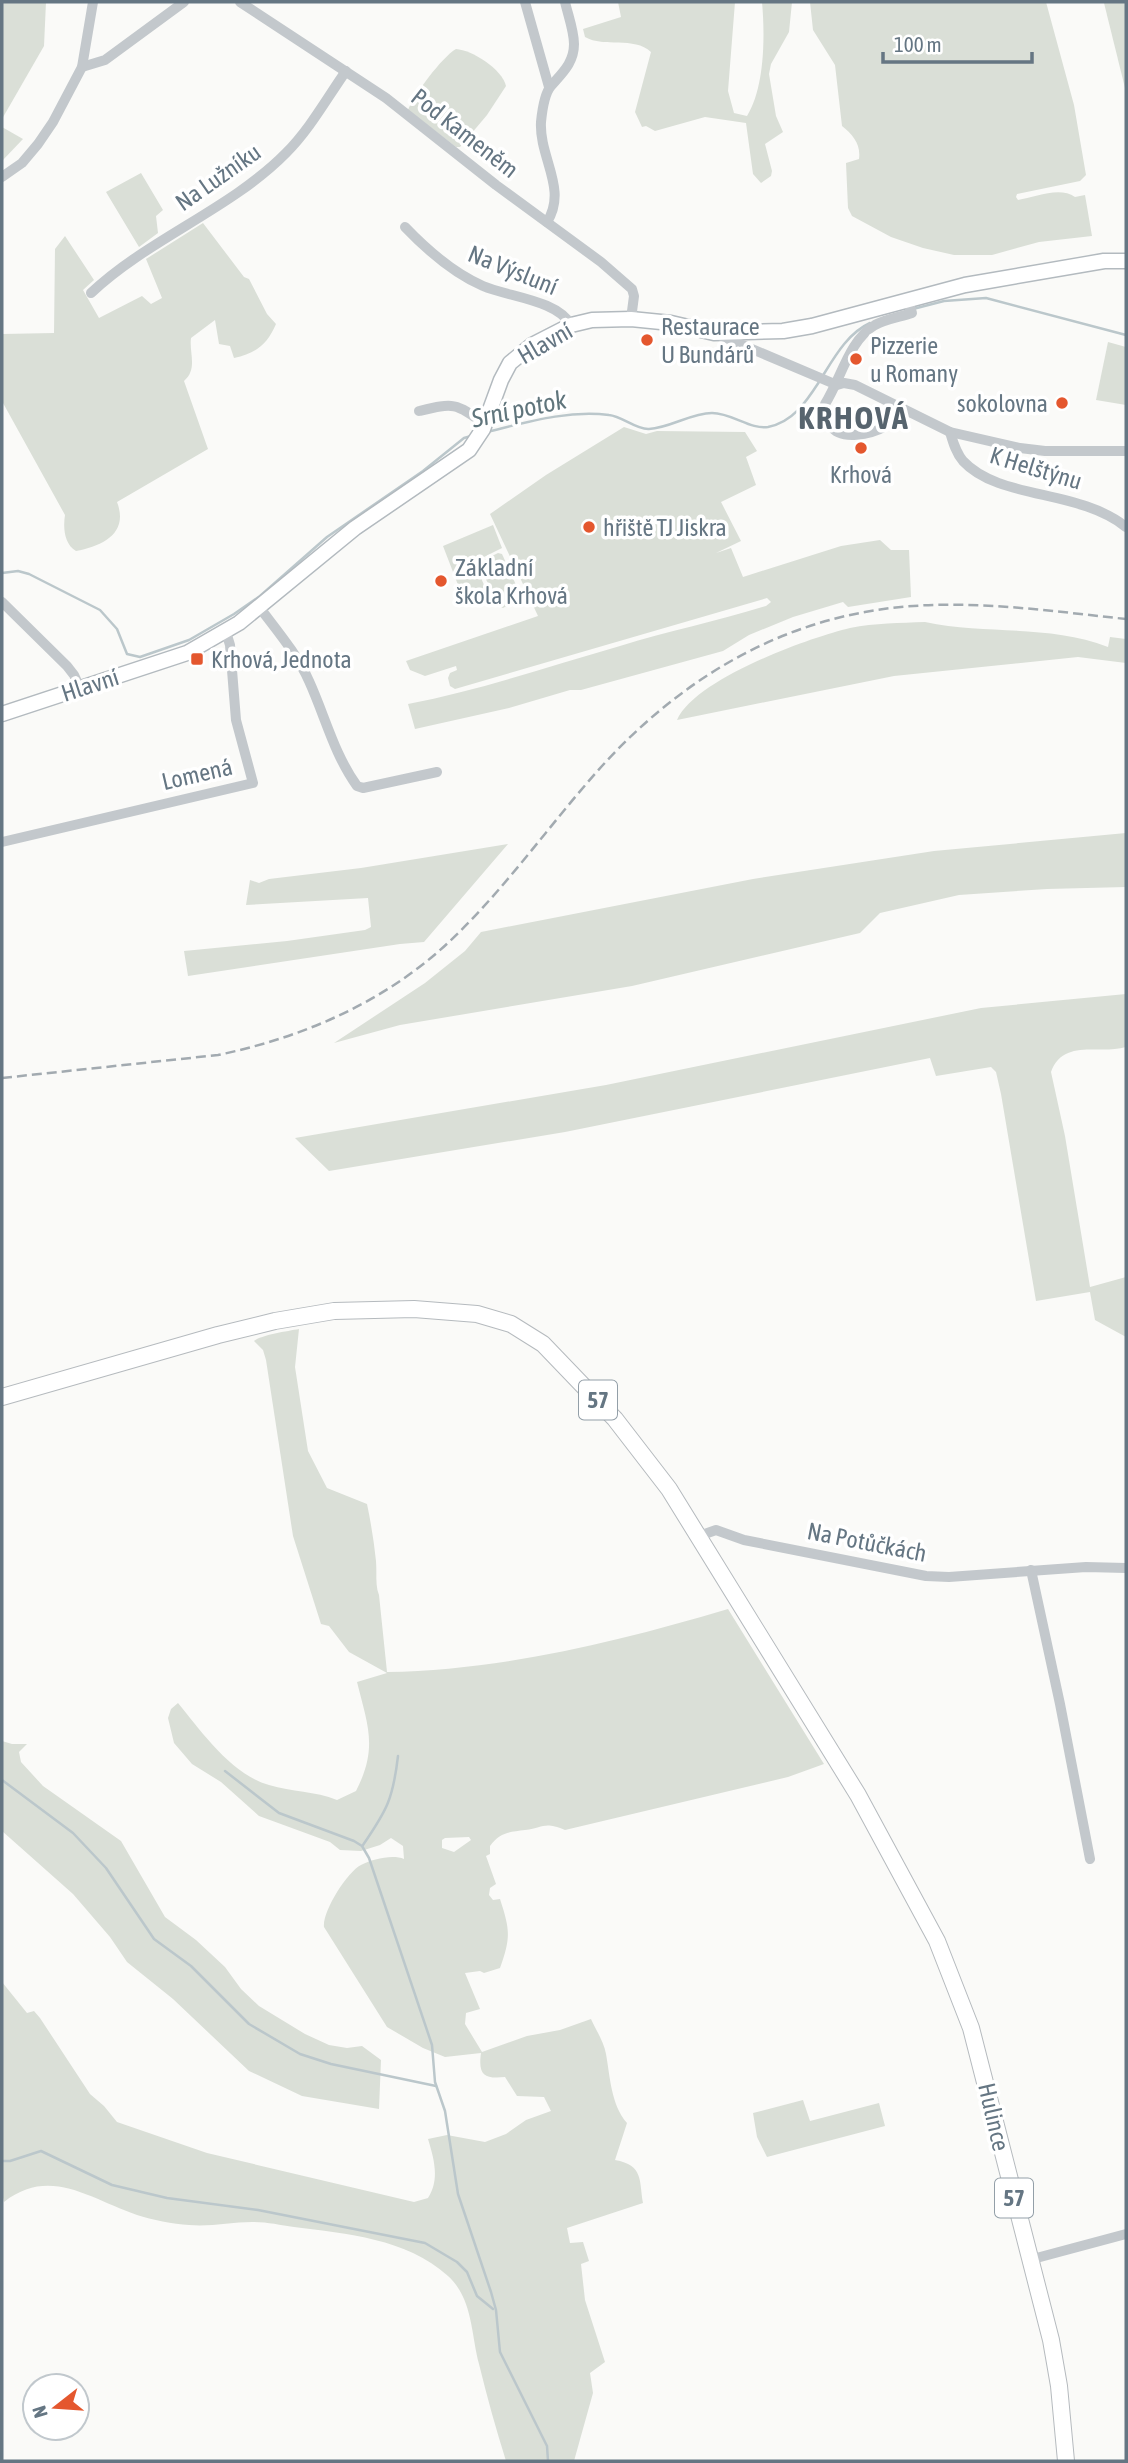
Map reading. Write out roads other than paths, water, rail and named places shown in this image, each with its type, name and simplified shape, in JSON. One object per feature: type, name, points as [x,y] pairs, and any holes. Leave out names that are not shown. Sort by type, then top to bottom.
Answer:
[{"type":"main road","name":"57","points":[[2,1397],[206,1338],[305,1315],[334,1311],[414,1309],[477,1314],[500,1319],[521,1329],[543,1344],[569,1369],[639,1447],[699,1536]]},
{"type":"main road","name":"Hulince","points":[[699,1536],[858,1795],[937,1941],[971,2028],[1030,2260],[1057,2371],[1066,2461]]},
{"type":"street","points":[[2,177],[22,163],[38,144],[53,122],[82,67],[93,2]]},
{"type":"street","points":[[82,67],[105,60],[184,2]]},
{"type":"street","name":"Pod Kameněm","points":[[240,2],[386,98],[496,185],[601,261],[630,286],[634,296],[631,319]]},
{"type":"street","points":[[525,2],[549,87],[541,124],[543,145],[555,183],[556,197],[553,213],[547,222]]},
{"type":"street","points":[[549,87],[560,78],[573,53],[574,42],[565,2]]},
{"type":"street","name":"Na Lužníku","points":[[90,293],[112,272],[256,179],[285,154],[302,136],[346,71]]},
{"type":"street","name":"Na Výsluní","points":[[405,228],[425,248],[455,271],[484,287],[562,313],[571,325]]},
{"type":"street","name":"Hlavní","points":[[2,714],[187,653],[226,632],[260,608],[348,533],[460,457],[475,442],[503,374],[514,358],[542,339],[571,325],[592,320],[631,319],[671,323],[714,333],[763,333],[797,329],[910,306],[977,283],[1104,261],[1126,261]]},
{"type":"street","points":[[891,405],[884,427],[846,435],[836,432],[831,425],[825,404],[832,383],[861,336],[910,306]]},
{"type":"street","points":[[714,333],[832,383],[855,385],[950,432],[1045,451],[1126,451]]},
{"type":"street","points":[[419,411],[446,405],[457,406],[483,426]]},
{"type":"street","name":"K Helštýnu","points":[[950,432],[961,460],[984,477],[1088,506],[1126,527]]},
{"type":"street","points":[[2,602],[67,666],[80,688]]},
{"type":"street","points":[[260,608],[295,655],[309,681],[333,744],[357,786],[363,788],[437,772]]},
{"type":"street","name":"Lomená","points":[[2,842],[253,783],[236,720],[230,645],[226,632]]},
{"type":"street","name":"Na Potůčkách","points":[[699,1536],[716,1530],[744,1540],[926,1576],[1126,1568]]},
{"type":"street","points":[[1031,1570],[1090,1859]]},
{"type":"street","points":[[1030,2260],[1126,2234]]},
{"type":"waterway","name":"Srní potok","points":[[913,309],[944,301],[986,298],[1126,335]]},
{"type":"waterway","name":"Srní potok","points":[[822,377],[849,339],[870,323]]},
{"type":"waterway","name":"Srní potok","points":[[487,432],[578,414],[614,416],[644,429],[712,413],[755,426],[768,427],[792,416],[819,382]]},
{"type":"waterway","name":"Srní potok","points":[[2,573],[18,571],[29,574],[100,610],[117,629],[127,654],[140,657],[189,640],[234,614],[260,596],[327,537],[423,471],[464,438],[471,436]]},
{"type":"waterway","points":[[363,1845],[388,1803],[398,1756]]},
{"type":"waterway","points":[[225,1771],[279,1813],[354,1841],[362,1846],[369,1858],[432,2045],[435,2082],[445,2111],[458,2194],[496,2310],[500,2352],[547,2446],[548,2461]]},
{"type":"waterway","points":[[2,1780],[73,1833],[106,1868],[154,1939],[191,1966],[249,2024],[300,2054],[331,2064],[436,2086]]},
{"type":"waterway","points":[[2,2161],[41,2151],[112,2185],[167,2198],[258,2210],[425,2243],[457,2262],[467,2272],[477,2296],[493,2309]]},
{"type":"railway","points":[[2,1078],[218,1055],[307,1029],[363,1004],[415,971],[461,930],[503,885],[602,766],[658,712],[720,667],[789,633],[865,612],[930,605],[996,606],[1126,619]]},
{"type":"place","name":"Restaurace U Bundárů","points":[[647,340]]},
{"type":"place","name":"Pizzerie u Romany","points":[[856,359]]},
{"type":"place","name":"sokolovna","points":[[1062,403]]},
{"type":"place","name":"Krhová","points":[[861,448]]},
{"type":"place","name":"hřiště TJ Jiskra","points":[[589,527]]},
{"type":"place","name":"Základní škola Krhová","points":[[441,581]]},
{"type":"place","name":"Krhová, Jednota","points":[[197,659]]},
{"type":"district","name":"KRHOVÁ","points":[[854,417]]}]
